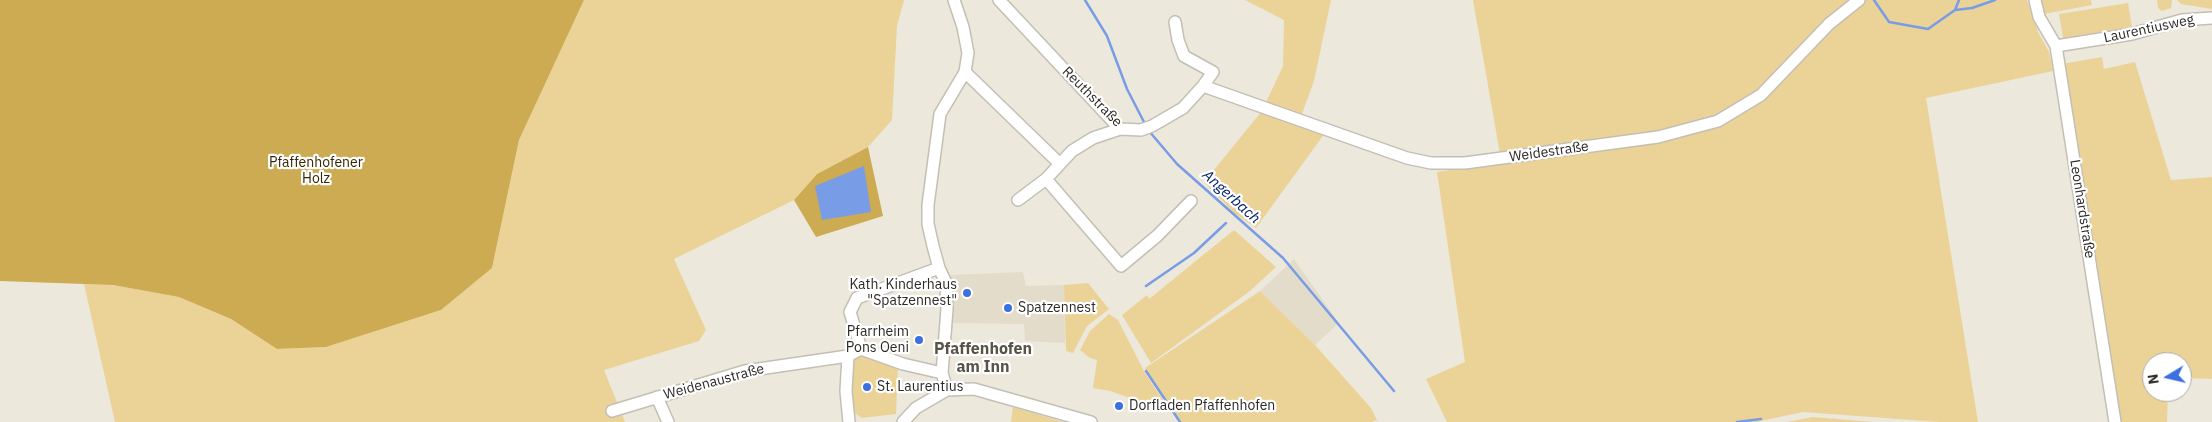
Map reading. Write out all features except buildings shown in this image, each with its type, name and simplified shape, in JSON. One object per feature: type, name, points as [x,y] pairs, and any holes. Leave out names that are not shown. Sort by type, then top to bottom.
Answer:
[{"type":"street","points":[[947,390],[942,373],[947,309],[946,283],[939,268],[928,224],[932,167],[940,114],[965,72],[968,53],[963,27],[954,0]]},
{"type":"street","name":"Reuthstraße","points":[[999,0],[1120,129],[1146,128],[1183,108],[1203,86]]},
{"type":"street","name":"Weidestraße","points":[[1203,86],[1407,158],[1450,164],[1472,162],[1658,137],[1718,122],[1761,95],[1829,24],[1859,0]]},
{"type":"street","name":"Leonhardstraße","points":[[2035,0],[2039,17],[2056,46],[2115,422]]},
{"type":"street","name":"Laurentiusweg","points":[[2056,46],[2132,34],[2182,20],[2212,18]]},
{"type":"street","points":[[1175,22],[1178,40],[1184,56],[1213,72],[1203,86]]},
{"type":"street","points":[[965,72],[1060,164]]},
{"type":"street","points":[[1018,200],[1046,179],[1072,151],[1093,138],[1120,129]]},
{"type":"street","points":[[1046,179],[1121,266],[1157,236],[1191,201]]},
{"type":"street","points":[[861,349],[850,312],[857,298],[939,268]]},
{"type":"street","points":[[849,422],[846,391],[848,356],[861,349],[903,364],[942,373]]},
{"type":"street","name":"Weidenaustraße","points":[[612,411],[745,371],[848,356]]},
{"type":"street","points":[[903,422],[916,408],[947,390],[974,389],[994,393],[1091,422]]},
{"type":"street","points":[[657,397],[668,422]]},
{"type":"shaded area","points":[[584,0],[904,0],[897,26],[892,120],[868,147],[817,174],[794,200],[674,259],[706,330],[699,341],[604,370],[625,422],[115,422],[84,284],[113,285],[179,297],[231,319],[277,349],[326,347],[441,310],[492,268],[519,140]]},
{"type":"shaded area","points":[[1245,0],[1331,0],[1314,81],[1299,122],[1325,133],[1256,228],[1234,213],[1204,182],[1262,111],[1283,66],[1284,20]]},
{"type":"shaded area","points":[[1473,0],[1851,0],[1753,95],[1732,110],[1683,128],[1500,154]]},
{"type":"shaded area","points":[[1863,0],[2027,0],[2038,32],[2049,52],[2053,71],[1926,98],[1978,422],[1939,422],[1803,412],[1756,422],[1447,422],[1426,379],[1465,362],[1437,172],[1674,138],[1728,121]]},
{"type":"shaded area","points":[[2041,0],[2091,0],[2092,5],[2044,14]]},
{"type":"shaded area","points":[[2157,0],[2172,0],[2171,8],[2162,11],[2158,8]]},
{"type":"shaded area","points":[[2177,0],[2212,0],[2212,9],[2181,4]]},
{"type":"shaded area","points":[[2128,3],[2132,27],[2063,38],[2059,14]]},
{"type":"shaded area","points":[[2102,57],[2104,69],[2135,62],[2171,180],[2212,177],[2212,379],[2192,378],[2192,352],[2142,352],[2142,402],[2168,402],[2167,422],[2119,422],[2062,64]]},
{"type":"shaded area","points":[[1234,230],[1276,267],[1250,291],[1151,363],[1122,315],[1147,295],[1149,299]]},
{"type":"shaded area","points":[[1294,259],[1339,323],[1315,345],[1260,291]]},
{"type":"shaded area","name":"Spatzennest","points":[[1023,272],[1026,286],[1064,285],[1065,343],[1025,341],[1024,324],[952,323],[951,275]]},
{"type":"shaded area","points":[[1088,283],[1109,309],[1087,326],[1073,353],[1066,351],[1064,285]]},
{"type":"shaded area","points":[[1260,291],[1315,345],[1371,408],[1377,420],[1371,422],[1181,422],[1145,368]]},
{"type":"shaded area","points":[[1109,314],[1118,320],[1145,373],[1163,400],[1159,408],[1110,391],[1093,388],[1097,360],[1090,358],[1080,350],[1090,331]]},
{"type":"shaded area","points":[[867,356],[898,368],[896,414],[862,418],[850,410],[849,370],[857,357]]},
{"type":"shaded area","points":[[1013,407],[1063,422],[1011,422]]},
{"type":"shaded area","points":[[1813,417],[1874,422],[1787,422]]},
{"type":"green space","name":"Pfaffenhofener Holz","points":[[0,0],[584,0],[519,140],[492,268],[441,310],[326,347],[277,349],[231,319],[179,297],[113,285],[0,281]]},
{"type":"green space","points":[[868,147],[883,216],[816,237],[794,200],[817,174]]},
{"type":"water","points":[[864,166],[871,212],[822,220],[815,186]]},
{"type":"waterway","name":"Angerbach","points":[[1085,0],[1107,36],[1127,89],[1145,124]]},
{"type":"waterway","points":[[1874,0],[1889,22],[1928,29],[1955,10],[1972,8],[1995,0]]},
{"type":"waterway","points":[[1955,10],[1959,0]]},
{"type":"waterway","name":"Angerbach","points":[[1149,131],[1177,164],[1283,258],[1394,391]]},
{"type":"waterway","points":[[1146,286],[1194,253],[1226,223]]},
{"type":"waterway","points":[[1146,371],[1180,422]]},
{"type":"waterway","name":"Angerbach","points":[[1737,422],[1761,419]]},
{"type":"place","name":"Kath. Kinderhaus \"Spatzennest\"","points":[[967,293]]},
{"type":"place","name":"Spatzennest","points":[[1008,308]]},
{"type":"place","name":"Pfarrheim Pons Oeni","points":[[919,340]]},
{"type":"place","name":"St. Laurentius","points":[[867,387]]},
{"type":"place","name":"Dorfladen Pfaffenhofen","points":[[1119,406]]},
{"type":"district","name":"Pfaffenhofen am Inn","points":[[983,358]]}]
